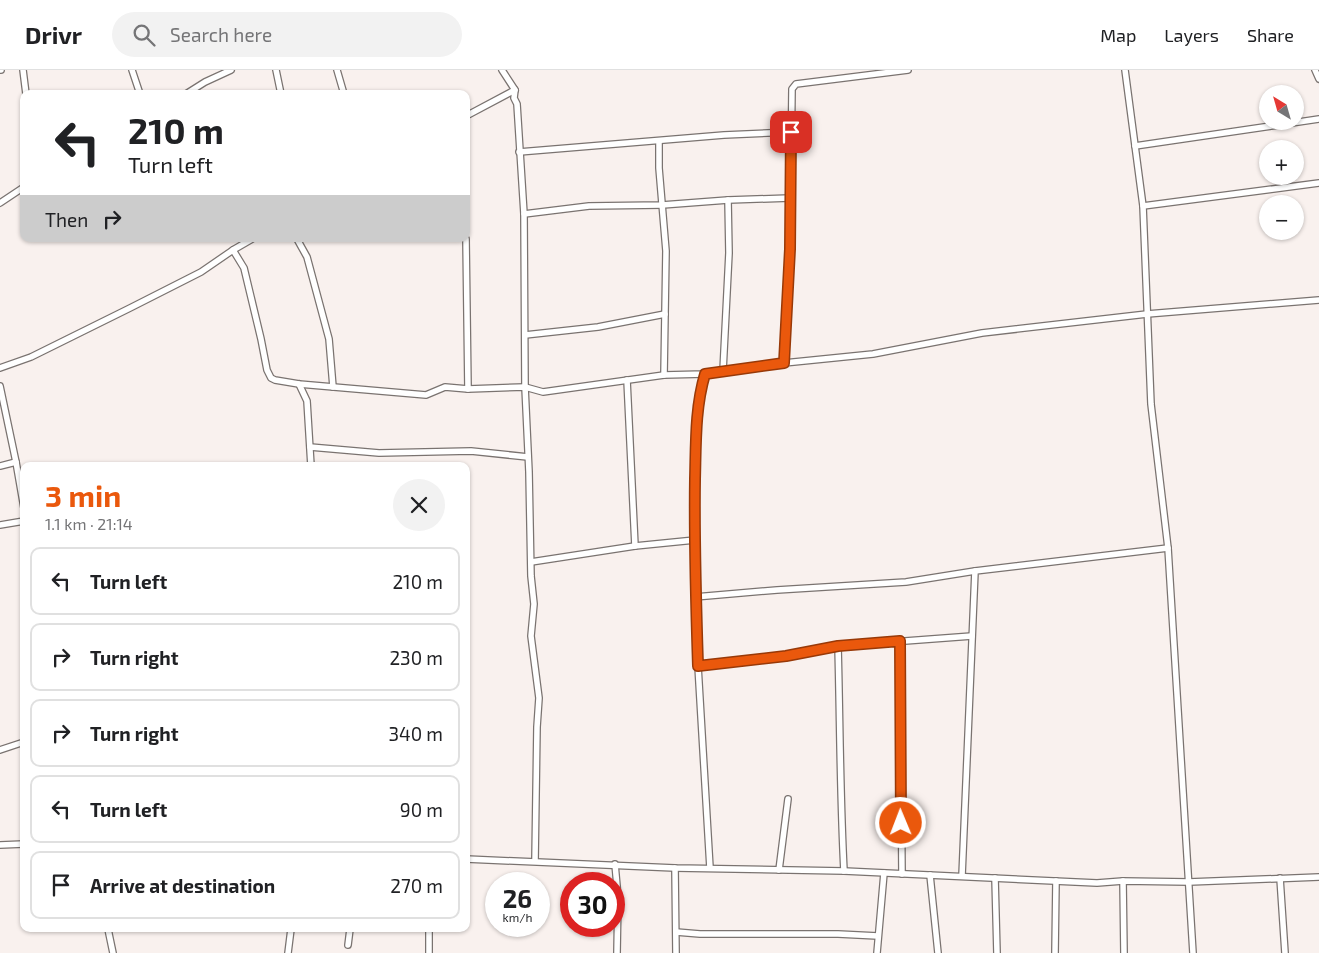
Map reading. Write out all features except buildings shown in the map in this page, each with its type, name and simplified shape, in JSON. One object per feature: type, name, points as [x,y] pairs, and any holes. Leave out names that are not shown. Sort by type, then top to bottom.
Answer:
[{"type":"street","points":[[23,70],[26,90]]},
{"type":"street","points":[[132,70],[139,90]]},
{"type":"street","points":[[192,90],[231,70]]},
{"type":"street","points":[[276,70],[280,90]]},
{"type":"street","points":[[337,70],[343,90]]},
{"type":"street","points":[[502,70],[515,90],[514,98],[517,104],[524,214],[526,387],[534,604],[531,636],[539,698],[536,727],[535,862]]},
{"type":"street","points":[[784,363],[790,249],[792,89],[796,84],[908,70]]},
{"type":"street","points":[[1125,70],[1143,206],[1151,404],[1168,548],[1194,953]]},
{"type":"street","points":[[1315,70],[1319,78]]},
{"type":"street","points":[[470,114],[515,90]]},
{"type":"street","points":[[1135,146],[1319,119]]},
{"type":"street","points":[[519,152],[791,132]]},
{"type":"street","points":[[659,141],[659,168],[666,251],[664,374]]},
{"type":"street","points":[[1143,206],[1319,183]]},
{"type":"street","points":[[0,203],[20,190]]},
{"type":"street","points":[[524,214],[589,206],[662,205],[790,198]]},
{"type":"street","points":[[723,371],[729,253],[728,200]]},
{"type":"street","points":[[0,368],[31,356],[201,272],[247,242]]},
{"type":"street","points":[[299,242],[307,257],[329,339],[333,387]]},
{"type":"street","points":[[466,242],[468,389]]},
{"type":"street","points":[[233,250],[244,268],[269,375],[274,380],[299,384],[426,395],[445,387],[468,389],[526,387],[543,392],[664,374],[705,374],[784,363],[873,354],[982,333],[1147,314],[1319,300]]},
{"type":"street","points":[[525,335],[598,327],[665,314]]},
{"type":"street","points":[[705,374],[699,394],[696,422],[695,597],[710,868]]},
{"type":"street","points":[[627,380],[634,546]]},
{"type":"street","points":[[299,384],[307,401],[311,462]]},
{"type":"street","points":[[0,386],[20,485]]},
{"type":"street","points":[[310,447],[379,453],[471,451],[528,457]]},
{"type":"street","points":[[0,466],[16,462]]},
{"type":"street","points":[[0,526],[20,522]]},
{"type":"street","points":[[531,562],[634,546],[695,540]]},
{"type":"street","points":[[695,597],[906,582],[976,571],[1168,548]]},
{"type":"street","points":[[962,876],[976,571]]},
{"type":"street","points":[[698,666],[786,656],[838,646],[972,636]]},
{"type":"street","points":[[900,641],[902,874]]},
{"type":"street","points":[[838,646],[841,728],[840,800],[844,871]]},
{"type":"street","points":[[0,750],[20,743]]},
{"type":"street","points":[[779,870],[788,800]]},
{"type":"street","points":[[0,845],[20,844]]},
{"type":"street","points":[[470,859],[676,868],[844,871],[1097,884],[1122,881],[1189,882],[1319,877]]},
{"type":"street","points":[[615,864],[618,897],[617,953]]},
{"type":"street","points":[[676,868],[676,953]]},
{"type":"street","points":[[877,953],[884,873]]},
{"type":"street","points":[[930,875],[938,953]]},
{"type":"street","points":[[995,878],[997,953]]},
{"type":"street","points":[[1280,878],[1285,953]]},
{"type":"street","points":[[1055,953],[1056,881]]},
{"type":"street","points":[[1122,881],[1124,953]]},
{"type":"street","points":[[109,932],[113,953]]},
{"type":"street","points":[[288,953],[291,932]]},
{"type":"street","points":[[348,945],[350,932]]},
{"type":"street","points":[[429,932],[429,953]]},
{"type":"street","points":[[676,932],[700,934],[838,934],[878,936]]},
{"type":"route","points":[[791,132],[790,249],[784,363],[705,374],[699,394],[696,422],[695,509],[695,597],[698,666],[786,656],[838,646],[900,641],[901,823]]}]
